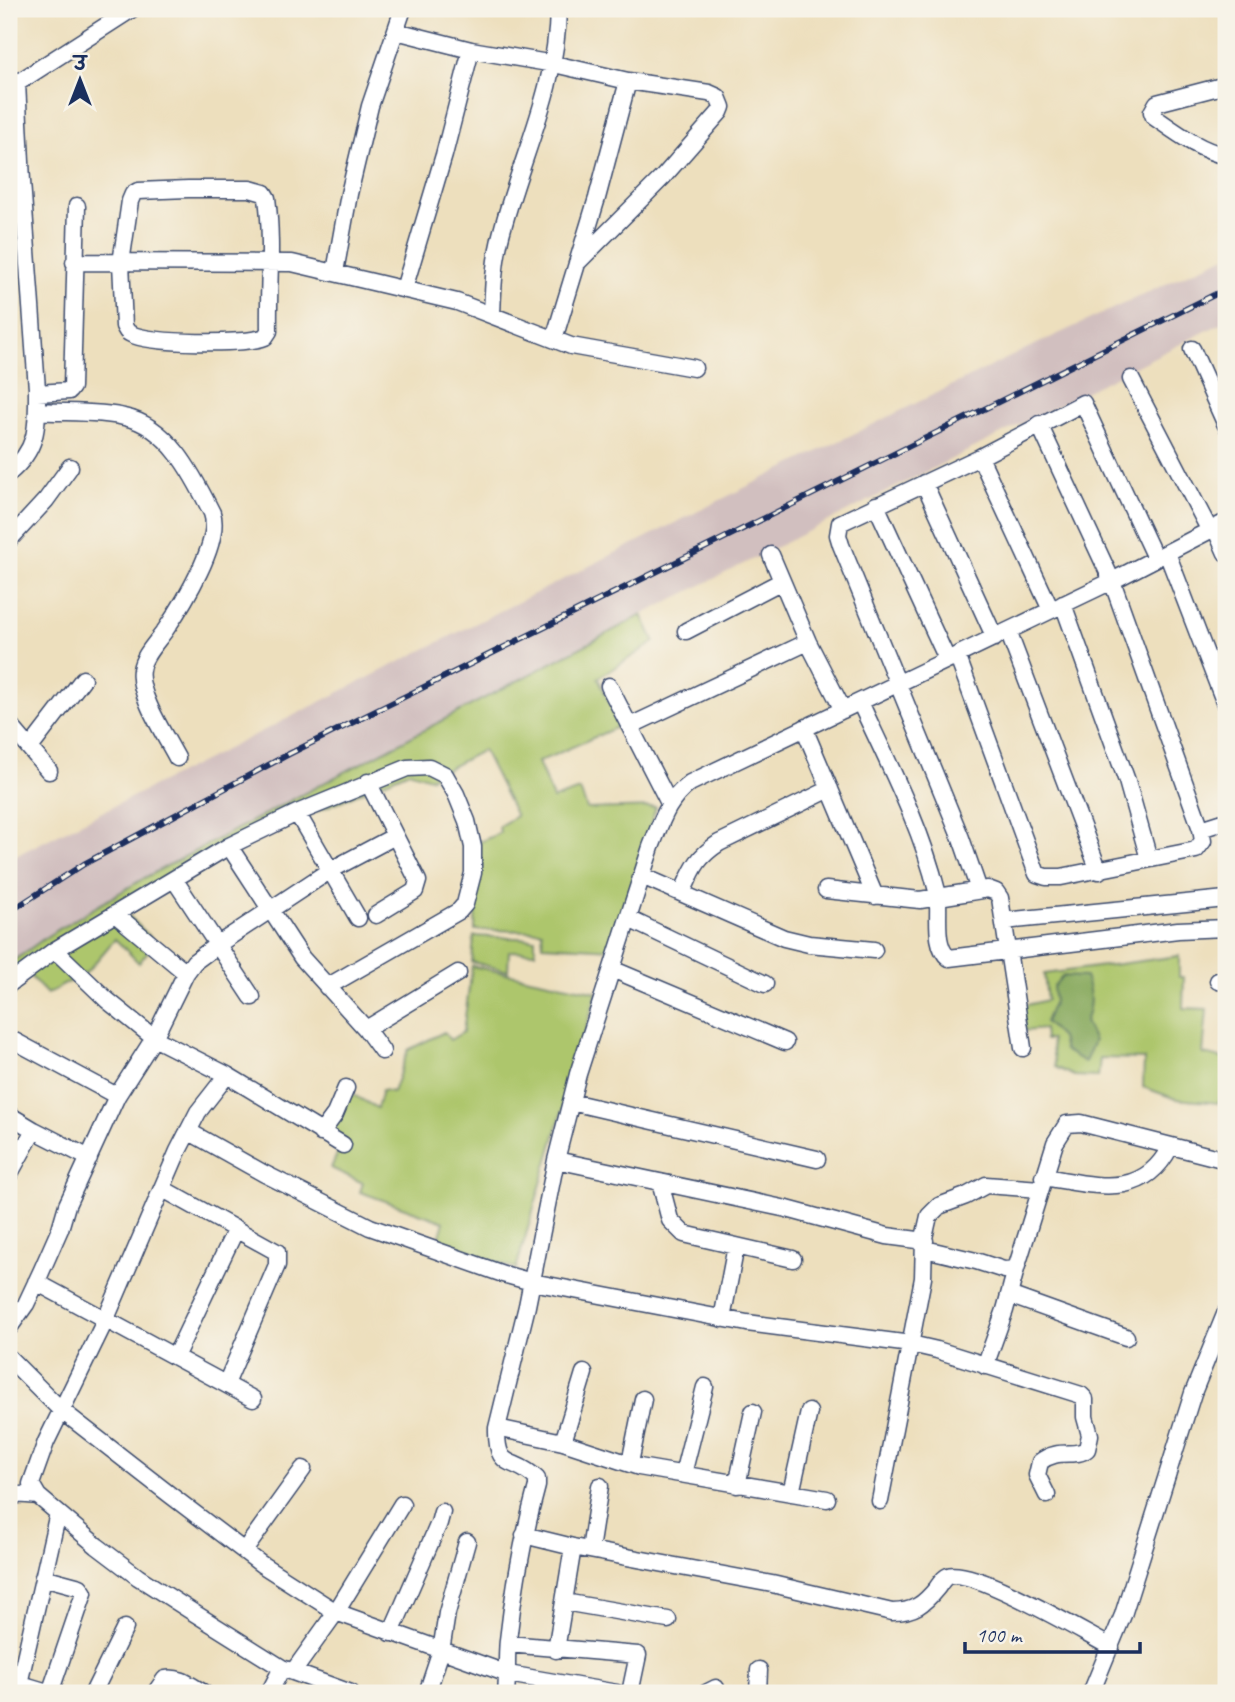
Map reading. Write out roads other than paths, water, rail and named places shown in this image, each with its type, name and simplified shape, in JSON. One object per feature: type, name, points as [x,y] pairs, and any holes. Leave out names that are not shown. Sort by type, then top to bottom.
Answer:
[{"type":"street","points":[[9,473],[24,460],[31,449],[37,411],[13,85],[132,9]]},
{"type":"street","points":[[335,272],[370,106],[403,9]]},
{"type":"street","points":[[492,315],[493,279],[500,238],[554,64],[558,9]]},
{"type":"street","points":[[396,31],[471,50],[554,64],[628,81],[709,93],[718,97],[722,107],[663,177],[577,263]]},
{"type":"street","points":[[404,289],[444,155],[471,50]]},
{"type":"street","points":[[554,339],[628,81]]},
{"type":"street","points":[[1226,85],[1157,103],[1152,112],[1154,117],[1187,139],[1211,153],[1226,156]]},
{"type":"street","points":[[188,189],[250,189],[264,193],[269,211],[271,262],[268,333],[260,340],[226,342],[140,337],[127,331],[124,326],[121,263],[128,209],[133,194],[188,189]]},
{"type":"street","points":[[37,393],[69,391],[72,387],[77,206]]},
{"type":"street","points":[[74,262],[292,263],[457,302],[591,351],[694,368]]},
{"type":"street","points":[[1192,349],[1226,425]]},
{"type":"street","points":[[1131,379],[1217,527],[1226,553]]},
{"type":"street","points":[[979,890],[961,838],[838,535],[840,523],[980,457],[1083,403],[1161,555],[1226,706]]},
{"type":"street","points":[[37,411],[124,416],[156,432],[181,458],[212,513],[215,522],[208,552],[171,621],[144,660],[141,670],[141,682],[149,705],[177,758]]},
{"type":"street","points":[[876,505],[952,657],[1037,874],[1061,877],[1196,850],[1203,841],[1201,829],[1119,595],[1039,424]]},
{"type":"street","points":[[980,457],[1057,607],[1126,781],[1149,859]]},
{"type":"street","points":[[9,540],[46,500],[70,467]]},
{"type":"street","points":[[924,483],[1002,635],[1099,871]]},
{"type":"street","points":[[506,1693],[508,1644],[524,1535],[537,1479],[516,1465],[504,1461],[497,1447],[497,1428],[571,1102],[593,1023],[669,803],[690,783],[1002,635],[1217,527]]},
{"type":"street","points":[[771,555],[808,642],[843,710]]},
{"type":"street","points":[[686,631],[782,581]]},
{"type":"street","points":[[630,726],[808,642]]},
{"type":"street","points":[[30,748],[83,679]]},
{"type":"street","points":[[609,686],[669,803]]},
{"type":"street","points":[[860,702],[930,862],[938,898],[940,945],[945,954],[954,958],[1178,930],[1226,928]]},
{"type":"street","points":[[9,724],[49,771]]},
{"type":"street","points":[[804,728],[874,895]]},
{"type":"street","points":[[9,984],[55,950],[229,846],[297,813],[407,768],[429,767],[445,775],[471,831],[472,873],[465,904],[459,911],[327,987]]},
{"type":"street","points":[[368,782],[418,881],[415,891],[376,915]]},
{"type":"street","points":[[682,893],[701,855],[719,843],[830,789]]},
{"type":"street","points":[[297,813],[358,918]]},
{"type":"street","points":[[1201,829],[1226,821]]},
{"type":"street","points":[[9,1328],[26,1304],[60,1230],[67,1205],[117,1096],[154,1038],[194,962],[330,871],[396,836]]},
{"type":"street","points":[[229,846],[302,958],[366,1029],[382,1051]]},
{"type":"street","points":[[642,876],[784,938],[809,944],[874,950]]},
{"type":"street","points":[[174,879],[251,996]]},
{"type":"street","points":[[826,890],[920,900],[988,889],[996,892],[1000,898],[1004,921],[1023,1048]]},
{"type":"street","points":[[1004,921],[1226,899]]},
{"type":"street","points":[[115,914],[186,973]]},
{"type":"street","points":[[629,919],[765,984]]},
{"type":"street","points":[[55,950],[107,1000],[154,1038],[227,1075],[342,1145]]},
{"type":"street","points":[[612,969],[785,1042]]},
{"type":"street","points":[[366,1029],[458,973]]},
{"type":"street","points":[[9,1038],[117,1096]]},
{"type":"street","points":[[227,1075],[198,1112],[188,1131],[105,1321],[61,1410],[33,1478],[32,1489],[138,1577],[319,1688],[351,1693]]},
{"type":"street","points":[[321,1133],[335,1114],[345,1088]]},
{"type":"street","points":[[571,1102],[817,1159]]},
{"type":"street","points":[[9,1115],[89,1158]]},
{"type":"street","points":[[985,1366],[1042,1183],[1061,1130],[1067,1124],[1074,1122],[1226,1160]]},
{"type":"street","points":[[9,1175],[34,1130]]},
{"type":"street","points":[[188,1131],[263,1173],[370,1227],[503,1274],[722,1319],[911,1344],[1072,1392],[1085,1399],[1085,1417],[1090,1435],[1087,1449],[1080,1454],[1056,1453],[1040,1462],[1037,1475],[1047,1495]]},
{"type":"street","points":[[880,1501],[923,1278],[929,1216],[939,1206],[986,1185],[1131,1183],[1155,1170],[1170,1147]]},
{"type":"street","points":[[556,1160],[787,1209],[925,1245],[1003,1270],[1016,1269]]},
{"type":"street","points":[[660,1182],[668,1213],[676,1228],[684,1234],[793,1259]]},
{"type":"street","points":[[163,1189],[274,1249],[278,1260],[226,1384]]},
{"type":"street","points":[[176,1357],[236,1229]]},
{"type":"street","points":[[722,1319],[736,1246]]},
{"type":"street","points":[[36,1282],[253,1399]]},
{"type":"street","points":[[1009,1295],[1126,1338]]},
{"type":"street","points":[[1091,1693],[1111,1647],[1147,1543],[1193,1393],[1226,1312]]},
{"type":"street","points":[[9,1358],[61,1410],[244,1551],[336,1612],[508,1674],[617,1693]]},
{"type":"street","points":[[563,1442],[584,1373]]},
{"type":"street","points":[[684,1474],[705,1387]]},
{"type":"street","points":[[630,1463],[643,1399]]},
{"type":"street","points":[[737,1485],[753,1412]]},
{"type":"street","points":[[791,1493],[810,1412]]},
{"type":"street","points":[[497,1428],[563,1442],[639,1466],[827,1499]]},
{"type":"street","points":[[244,1551],[303,1469]]},
{"type":"street","points":[[590,1550],[600,1486]]},
{"type":"street","points":[[9,1502],[13,1496],[38,1496]]},
{"type":"street","points":[[269,1693],[336,1612],[402,1504]]},
{"type":"street","points":[[43,1577],[80,1587],[84,1593],[51,1693],[14,1682],[58,1513]]},
{"type":"street","points":[[391,1633],[442,1513]]},
{"type":"street","points":[[524,1535],[573,1547],[772,1584],[892,1612],[911,1611],[920,1606],[942,1580],[948,1576],[961,1577],[989,1585],[1018,1598],[1111,1647]]},
{"type":"street","points":[[427,1693],[467,1542]]},
{"type":"street","points":[[556,1650],[573,1547]]},
{"type":"street","points":[[564,1602],[668,1620]]},
{"type":"street","points":[[93,1693],[125,1628]]},
{"type":"street","points":[[508,1644],[638,1655],[630,1693]]},
{"type":"street","points":[[758,1693],[759,1671]]},
{"type":"street","points":[[155,1693],[164,1679],[169,1678],[178,1678],[204,1693]]},
{"type":"railway","points":[[9,912],[84,864],[289,754],[1226,289]]}]
